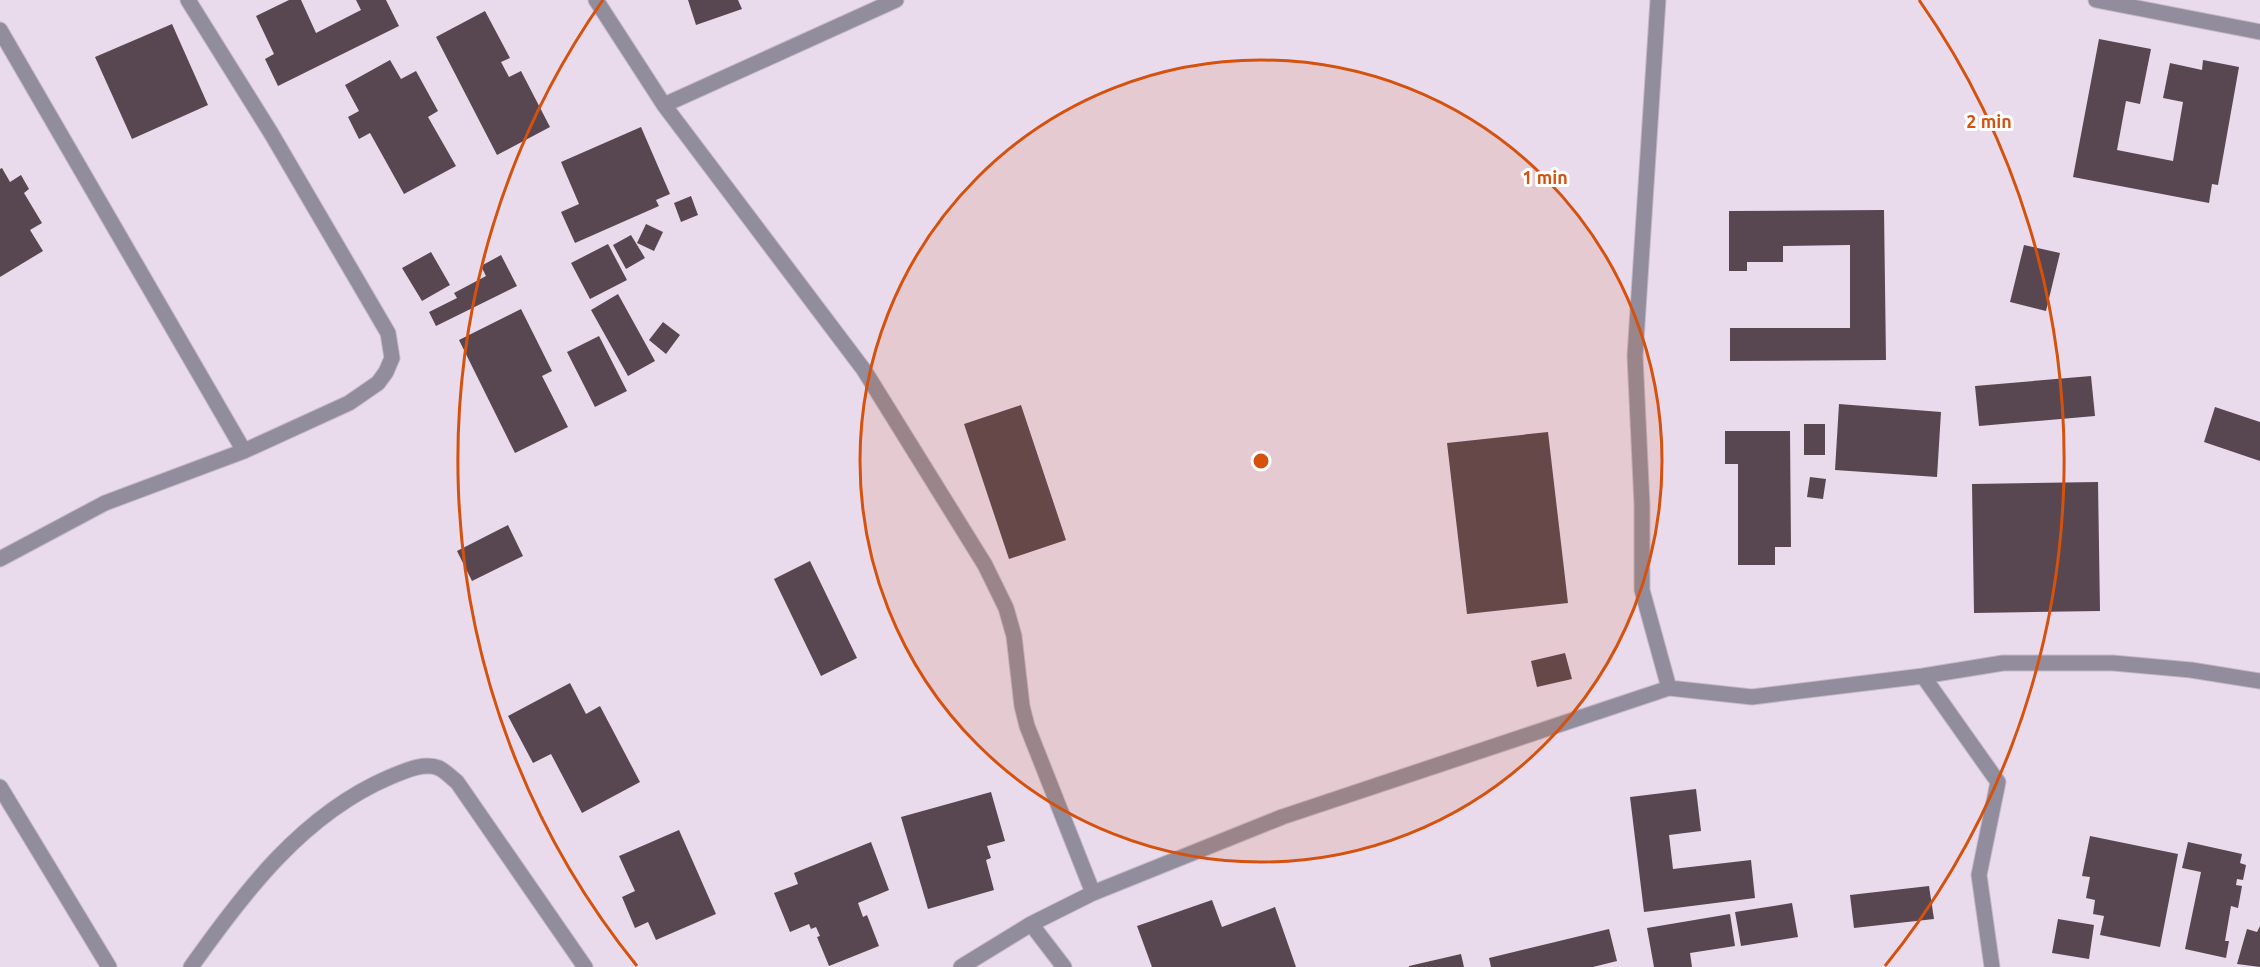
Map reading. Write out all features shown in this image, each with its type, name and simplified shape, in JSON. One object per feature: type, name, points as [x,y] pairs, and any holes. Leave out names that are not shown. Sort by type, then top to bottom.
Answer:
[{"type":"street","points":[[0,559],[105,503],[244,451],[349,403],[378,383],[392,358],[388,333],[271,133],[188,0]]},
{"type":"street","points":[[596,0],[664,105],[864,370],[985,565],[1006,608],[1014,636],[1022,706],[1027,726],[1093,893]]},
{"type":"street","points":[[664,105],[896,0]]},
{"type":"street","points":[[1658,0],[1635,356],[1642,505],[1642,590],[1669,688]]},
{"type":"street","points":[[2096,0],[2260,32]]},
{"type":"street","points":[[0,30],[244,451]]},
{"type":"street","points":[[962,967],[1031,924],[1093,893],[1282,817],[1669,688],[1752,697],[1923,676],[2003,663],[2113,663],[2191,670],[2260,681]]},
{"type":"street","points":[[1923,676],[1998,782],[1979,875],[1992,967]]},
{"type":"street","points":[[191,967],[234,906],[290,844],[338,807],[376,783],[406,770],[424,766],[440,768],[457,782],[585,967]]},
{"type":"street","points":[[0,787],[109,967]]},
{"type":"street","points":[[1031,924],[1064,967]]},
{"type":"building","points":[[289,0],[301,0],[316,33],[361,10],[356,0],[386,0],[399,26],[278,86],[265,59],[274,54],[256,16]]},
{"type":"building","points":[[688,0],[738,0],[742,9],[696,25]]},
{"type":"building","points":[[485,11],[510,58],[501,62],[509,77],[521,71],[550,127],[497,155],[436,37]]},
{"type":"building","points":[[172,24],[208,105],[132,139],[95,57]]},
{"type":"building","points":[[2099,39],[2151,49],[2140,104],[2126,101],[2117,150],[2173,161],[2183,102],[2163,98],[2170,63],[2202,70],[2203,60],[2239,67],[2218,185],[2212,184],[2209,203],[2073,177]]},
{"type":"building","points":[[390,60],[401,79],[416,71],[438,111],[428,117],[456,166],[404,194],[370,133],[359,139],[348,117],[359,111],[345,85]]},
{"type":"building","points":[[641,127],[670,194],[656,200],[659,206],[575,243],[561,212],[579,204],[561,162]]},
{"type":"building","points":[[2,168],[10,182],[21,175],[29,189],[24,193],[42,223],[30,230],[43,251],[0,277],[0,169]]},
{"type":"building","points":[[691,196],[698,215],[681,222],[674,203]]},
{"type":"building","points":[[1884,210],[1886,360],[1730,361],[1730,328],[1850,328],[1850,245],[1783,246],[1783,262],[1747,262],[1747,271],[1729,271],[1729,211]]},
{"type":"building","points":[[646,224],[663,232],[654,251],[637,243]]},
{"type":"building","points":[[631,235],[645,258],[626,269],[613,245]]},
{"type":"building","points":[[608,244],[627,280],[590,299],[571,263]]},
{"type":"building","points":[[2024,245],[2060,253],[2046,311],[2010,302]]},
{"type":"building","points":[[431,252],[450,285],[422,301],[402,268]]},
{"type":"building","points":[[501,255],[517,286],[436,326],[429,312],[457,298],[454,293],[486,276],[481,266]]},
{"type":"building","points":[[618,294],[655,361],[628,376],[591,310]]},
{"type":"building","points":[[521,309],[552,371],[542,376],[568,427],[515,453],[459,340]]},
{"type":"building","points":[[663,322],[680,335],[666,354],[649,340]]},
{"type":"building","points":[[599,336],[627,391],[595,407],[567,352]]},
{"type":"building","points":[[2091,376],[2095,416],[1979,426],[1975,386]]},
{"type":"building","points":[[1839,404],[1941,412],[1937,477],[1835,470]]},
{"type":"building","points":[[1021,405],[1066,540],[1009,559],[964,424]]},
{"type":"building","points":[[2215,407],[2260,422],[2260,461],[2204,442]]},
{"type":"building","points":[[1804,424],[1825,424],[1825,455],[1804,455]]},
{"type":"building","points":[[1725,431],[1790,431],[1791,547],[1775,547],[1775,565],[1738,565],[1738,464],[1725,464]]},
{"type":"building","points":[[1548,432],[1568,603],[1467,614],[1447,443]]},
{"type":"building","points":[[1810,477],[1826,479],[1823,499],[1807,497]]},
{"type":"building","points":[[2098,482],[2100,611],[1974,613],[1972,484]]},
{"type":"building","points":[[508,525],[523,556],[472,581],[457,551]]},
{"type":"building","points":[[810,561],[857,658],[821,676],[774,579]]},
{"type":"building","points":[[1565,653],[1572,679],[1537,687],[1531,661]]},
{"type":"building","points":[[570,683],[586,714],[600,706],[640,782],[582,813],[551,754],[533,763],[508,716]]},
{"type":"building","points":[[1696,789],[1701,831],[1669,835],[1673,869],[1751,860],[1755,898],[1644,912],[1630,797]]},
{"type":"building","points":[[991,792],[1005,841],[987,846],[991,858],[986,860],[994,890],[928,909],[901,817]]},
{"type":"building","points":[[679,830],[716,914],[656,940],[648,922],[635,928],[622,897],[635,891],[619,856]]},
{"type":"building","points":[[2090,836],[2178,854],[2160,947],[2100,935],[2104,916],[2093,914],[2095,900],[2086,898],[2090,877],[2082,876]]},
{"type":"building","points":[[871,842],[889,890],[858,903],[863,917],[867,915],[879,946],[829,966],[817,937],[820,936],[816,927],[811,929],[809,924],[790,932],[774,893],[798,884],[794,873]]},
{"type":"building","points":[[2188,842],[2242,854],[2240,863],[2246,865],[2243,880],[2237,879],[2236,885],[2242,886],[2238,908],[2231,906],[2225,941],[2229,941],[2226,958],[2185,949],[2201,872],[2182,868]]},
{"type":"building","points":[[1929,886],[1934,919],[1854,928],[1850,895]]},
{"type":"building","points":[[1212,900],[1222,927],[1275,907],[1296,967],[1152,967],[1137,926]]},
{"type":"building","points":[[1792,903],[1798,937],[1741,946],[1735,912]]},
{"type":"building","points":[[1730,914],[1735,946],[1690,953],[1692,967],[1654,967],[1647,928]]},
{"type":"building","points":[[2058,919],[2094,925],[2089,959],[2052,953]]},
{"type":"building","points":[[2260,926],[2260,967],[2237,964],[2247,929],[2257,932]]},
{"type":"building","points":[[1609,929],[1617,961],[1593,967],[1491,967],[1489,958]]},
{"type":"building","points":[[1461,954],[1464,967],[1409,967],[1409,966]]}]
